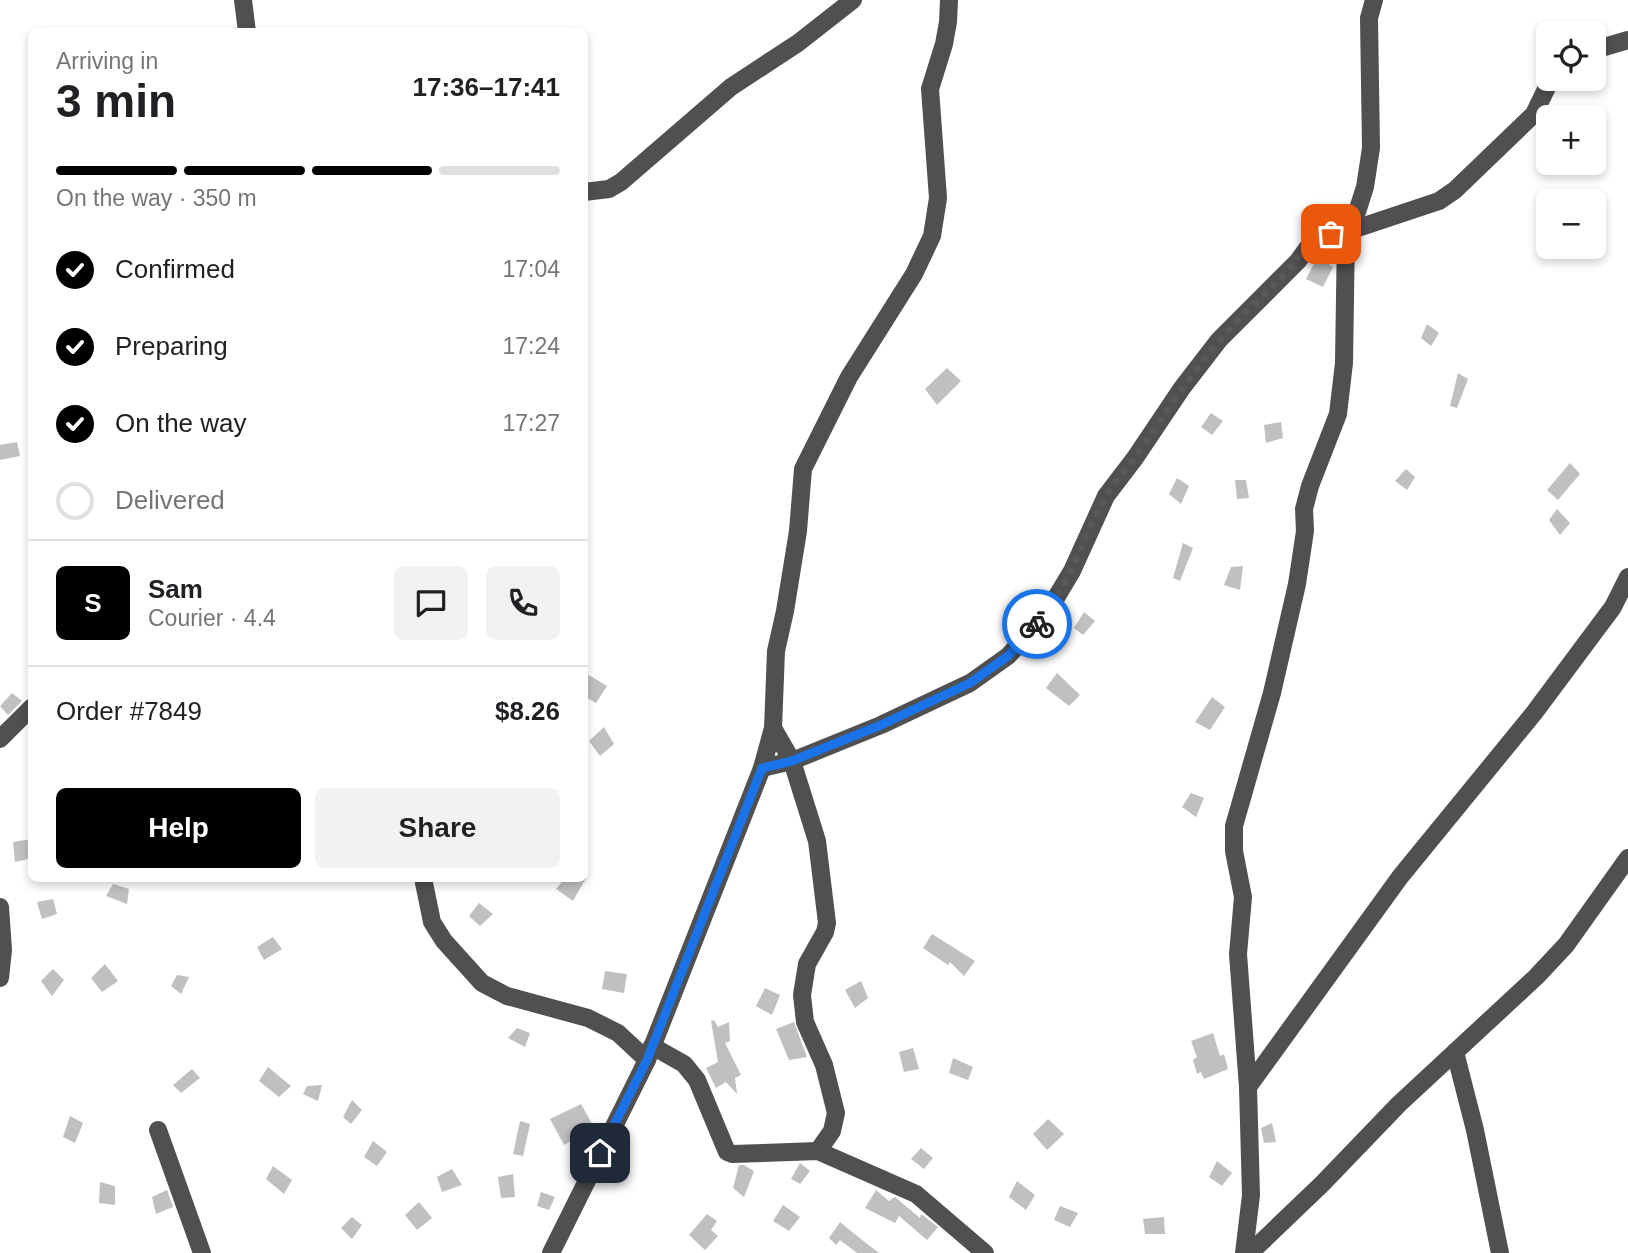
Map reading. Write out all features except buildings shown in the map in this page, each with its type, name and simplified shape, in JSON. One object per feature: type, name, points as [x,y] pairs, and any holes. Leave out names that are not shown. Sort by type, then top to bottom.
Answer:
[{"type":"street","points":[[243,0],[246,28]]},
{"type":"street","points":[[588,192],[609,189],[621,182],[731,87],[798,43],[853,0]]},
{"type":"street","points":[[551,1253],[650,1053],[762,768],[773,728],[776,651],[798,531],[803,469],[849,377],[914,274],[932,236],[937,198],[930,89],[944,44],[949,0]]},
{"type":"street","points":[[1244,1253],[1251,1195],[1248,1087],[1238,954],[1243,897],[1234,851],[1234,826],[1272,693],[1294,596],[1305,531],[1304,509],[1310,486],[1338,414],[1344,363],[1346,232],[1361,199],[1371,148],[1369,18],[1374,0]]},
{"type":"street","points":[[1606,46],[1628,40]]},
{"type":"street","points":[[762,768],[792,761],[881,725],[970,683],[1008,656],[1045,616],[1072,571],[1105,496],[1135,458],[1182,388],[1212,350],[1298,261],[1311,243],[1320,237],[1346,232],[1439,201],[1455,190],[1534,114],[1545,91]]},
{"type":"street","points":[[1248,1087],[1400,877],[1534,713],[1605,618],[1628,577]]},
{"type":"street","points":[[0,739],[28,710]]},
{"type":"street","points":[[773,728],[792,761],[817,841],[827,923],[825,932],[807,964],[802,995],[805,1022],[824,1065],[836,1113],[832,1131],[818,1152]]},
{"type":"street","points":[[1250,1253],[1322,1184],[1399,1104],[1536,977],[1566,945],[1628,858]]},
{"type":"street","points":[[424,882],[432,922],[444,941],[482,983],[507,996],[588,1018],[650,1053],[691,1070],[727,1152],[818,1152],[916,1195],[985,1253]]},
{"type":"street","points":[[0,907],[3,950],[0,978]]},
{"type":"street","points":[[1455,1052],[1475,1130],[1500,1253]]},
{"type":"street","points":[[158,1130],[202,1253]]},
{"type":"way so far","points":[[1037,624],[1045,616],[1072,571],[1105,496],[1135,458],[1182,388],[1220,341],[1298,261],[1311,243],[1331,234]]},
{"type":"route","points":[[600,1153],[647,1060],[762,768],[792,761],[881,725],[970,683],[1008,656],[1037,624]]}]
